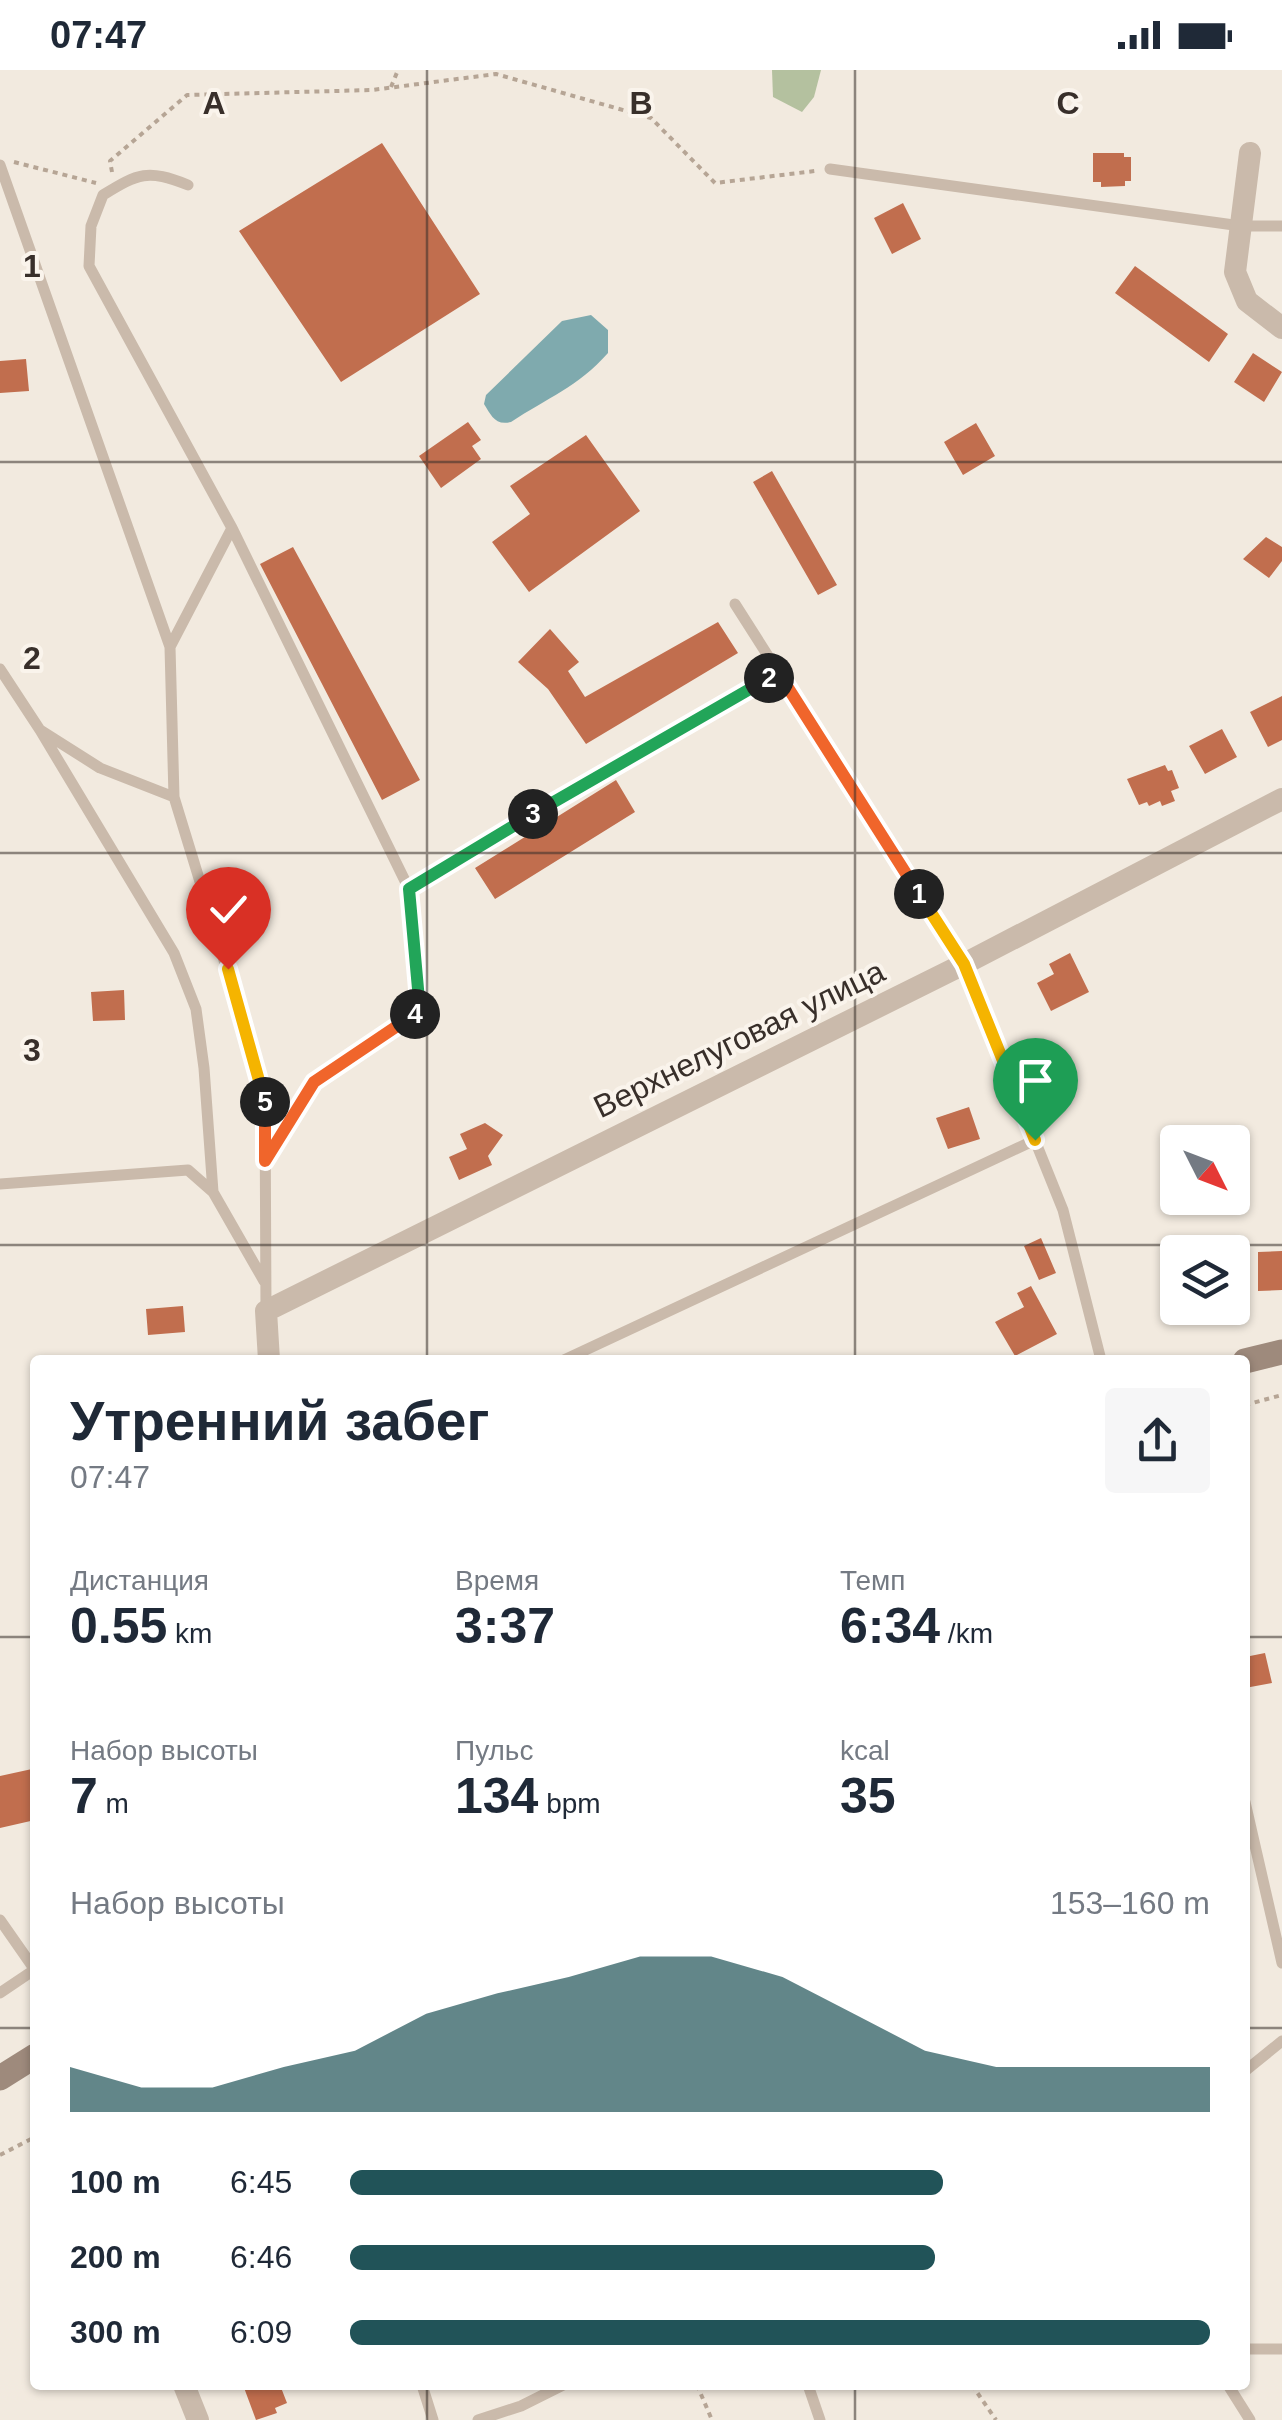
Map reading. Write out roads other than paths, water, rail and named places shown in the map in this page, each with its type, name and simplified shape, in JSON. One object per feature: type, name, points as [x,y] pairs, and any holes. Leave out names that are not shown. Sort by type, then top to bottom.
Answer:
[{"type":"main road","points":[[1250,1359],[1282,1352]]},
{"type":"main road","points":[[0,2078],[30,2059]]},
{"type":"street","points":[[1250,153],[1235,272],[1247,301],[1282,328]]},
{"type":"street","name":"Верхнелуговая улица","points":[[266,1310],[964,964],[1282,798]]},
{"type":"street","points":[[266,1310],[269,1355]]},
{"type":"street","points":[[186,2390],[198,2420]]},
{"type":"lane","points":[[0,162],[170,647],[174,797],[265,1094],[266,1310]]},
{"type":"lane","points":[[830,169],[1241,226],[1282,226]]},
{"type":"lane","points":[[188,185],[145,173],[103,195],[90,226],[89,266],[232,528],[409,889],[420,1011],[314,1082],[265,1161]]},
{"type":"lane","points":[[170,647],[232,528]]},
{"type":"lane","points":[[734,604],[964,964],[1064,1210],[1100,1355]]},
{"type":"lane","points":[[0,668],[174,952],[196,1009],[213,1192]]},
{"type":"lane","points":[[409,889],[778,672]]},
{"type":"lane","points":[[40,730],[100,768],[174,797]]},
{"type":"lane","points":[[575,1355],[1035,1140]]},
{"type":"lane","points":[[0,1184],[188,1170],[213,1192],[266,1284]]},
{"type":"lane","points":[[1250,1824],[1282,1963]]},
{"type":"lane","points":[[0,1920],[30,1964]]},
{"type":"lane","points":[[0,1992],[30,1973]]},
{"type":"lane","points":[[1250,2067],[1282,2041]]},
{"type":"lane","points":[[1250,2350],[1282,2349]]},
{"type":"lane","points":[[424,2390],[433,2420]]},
{"type":"lane","points":[[478,2420],[553,2390]]},
{"type":"lane","points":[[810,2390],[820,2420]]},
{"type":"lane","points":[[1231,2390],[1250,2420]]},
{"type":"water","points":[[591,315],[608,330],[608,353],[597,365],[511,422],[494,419],[484,404],[486,395],[562,321]]}]
